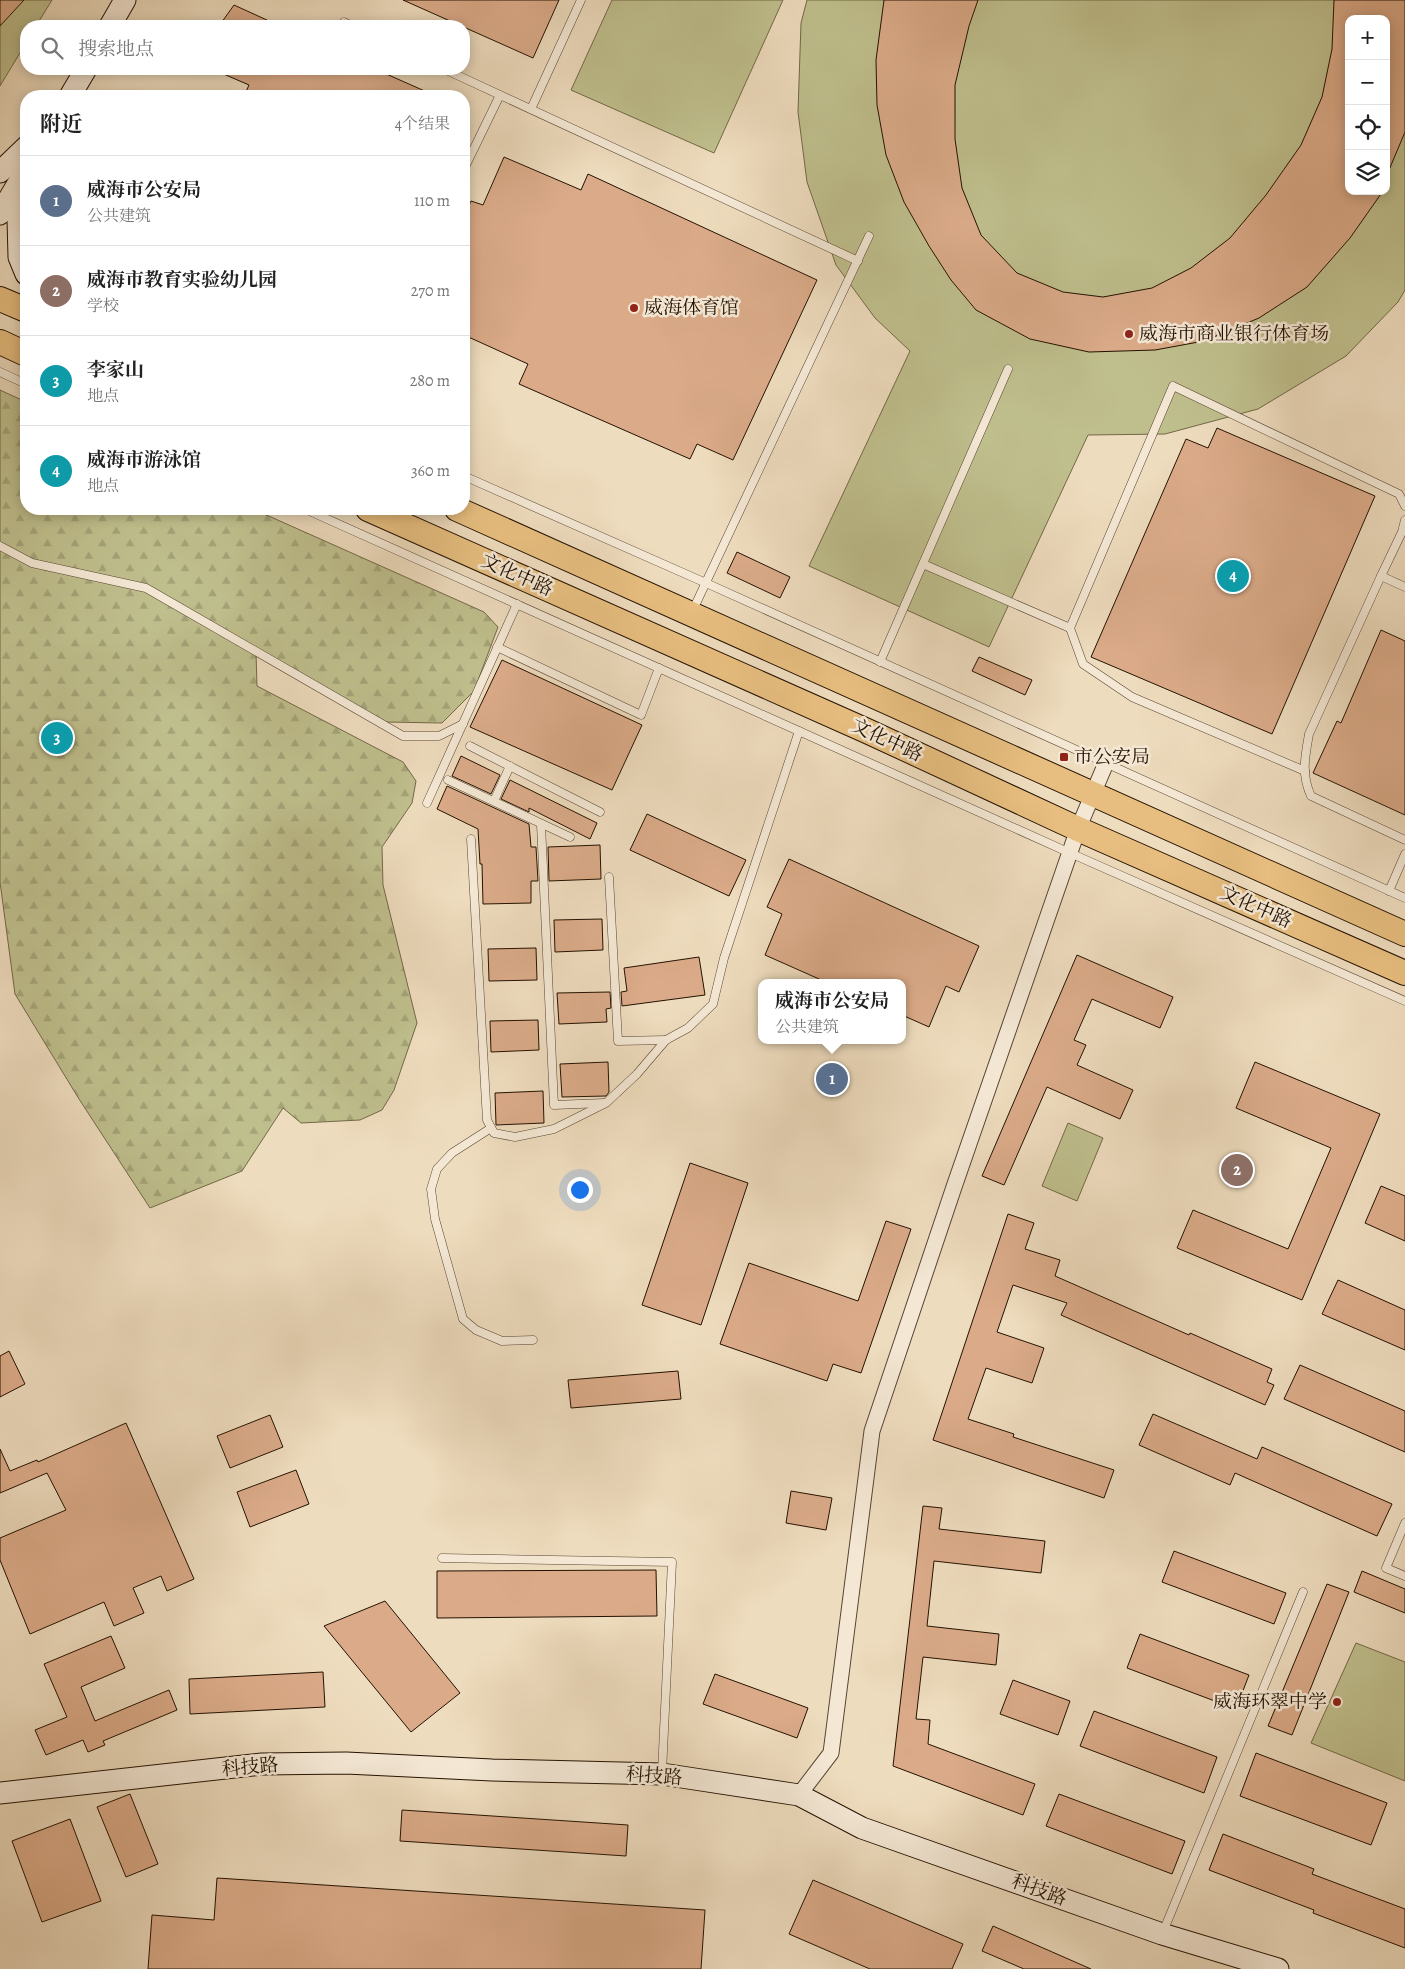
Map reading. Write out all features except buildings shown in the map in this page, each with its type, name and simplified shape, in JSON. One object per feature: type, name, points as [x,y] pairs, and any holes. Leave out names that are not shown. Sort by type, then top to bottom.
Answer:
[{"type":"main road","points":[[114,20],[126,0]]},
{"type":"main road","points":[[74,90],[82,75]]},
{"type":"main road","points":[[0,172],[20,153]]},
{"type":"main road","points":[[0,214],[20,180]]},
{"type":"main road","points":[[20,214],[18,219],[20,259]]},
{"type":"main road","points":[[0,299],[20,307]]},
{"type":"main road","points":[[0,342],[20,352]]},
{"type":"main road","points":[[0,352],[20,354]]},
{"type":"main road","name":"文化中路","points":[[470,514],[1405,934]]},
{"type":"main road","name":"文化中路","points":[[381,515],[867,731],[1078,829],[1405,973]]},
{"type":"main road","name":"科技路","points":[[0,1793],[262,1764],[346,1763],[502,1770],[662,1774],[799,1795],[862,1828],[1162,1934],[1278,1969]]},
{"type":"street","points":[[799,1795],[831,1753],[872,1430],[1078,829],[1106,763]]},
{"type":"lane","points":[[531,109],[581,0]]},
{"type":"lane","points":[[457,75],[858,261]]},
{"type":"lane","points":[[470,157],[500,95]]},
{"type":"lane","points":[[691,615],[870,236]]},
{"type":"lane","points":[[880,662],[1008,369]]},
{"type":"lane","points":[[0,372],[20,381]]},
{"type":"lane","points":[[1305,771],[1132,697],[1083,664],[1070,628],[1173,386],[1400,494],[1405,506]]},
{"type":"lane","points":[[470,479],[1405,898]]},
{"type":"lane","points":[[318,515],[1405,1001]]},
{"type":"lane","points":[[1405,520],[1402,532],[1309,734],[1304,761],[1305,782],[1311,796],[1405,840]]},
{"type":"lane","points":[[0,546],[32,563],[146,588],[403,736],[439,736],[462,724]]},
{"type":"lane","points":[[923,564],[1070,628]]},
{"type":"lane","points":[[1381,576],[1405,587]]},
{"type":"lane","points":[[426,803],[517,604]]},
{"type":"lane","points":[[497,647],[642,715],[659,668]]},
{"type":"lane","points":[[471,838],[487,1120],[494,1133],[515,1137],[554,1130],[606,1103],[637,1074],[666,1040],[688,1028],[713,1004],[724,958],[799,731]]},
{"type":"lane","points":[[470,746],[600,812]]},
{"type":"lane","points":[[494,801],[510,766]]},
{"type":"lane","points":[[448,780],[570,838]]},
{"type":"lane","points":[[541,824],[554,1105],[606,1103]]},
{"type":"lane","points":[[1389,891],[1405,854]]},
{"type":"lane","points":[[609,877],[618,1041],[666,1040]]},
{"type":"lane","points":[[491,1128],[452,1153],[437,1169],[431,1189],[436,1219],[463,1319],[476,1330],[502,1341],[533,1340]]},
{"type":"lane","points":[[1405,1523],[1386,1568],[1405,1576]]},
{"type":"lane","points":[[442,1558],[672,1562],[662,1774]]},
{"type":"lane","points":[[1162,1934],[1303,1592]]},
{"type":"green space","points":[[0,0],[52,0],[40,20],[20,20],[20,53],[0,86]]},
{"type":"green space","points":[[612,0],[783,0],[714,153],[571,90]]},
{"type":"green space","name":"威海市商业银行体育场","points":[[807,0],[1405,0],[1405,290],[1398,302],[1346,356],[1258,409],[1165,434],[1088,435],[989,647],[809,566],[910,351],[875,318],[836,265],[807,182],[798,112],[801,23]]},
{"type":"green space","points":[[0,390],[20,399],[20,515],[266,515],[484,612],[498,627],[474,691],[442,723],[385,722],[256,652],[257,686],[403,762],[416,781],[412,803],[382,847],[383,885],[417,1023],[394,1090],[382,1110],[360,1120],[301,1123],[283,1108],[242,1171],[150,1208],[79,1099],[15,994],[0,882]]},
{"type":"green space","points":[[1068,1123],[1103,1138],[1077,1201],[1042,1186]]},
{"type":"green space","points":[[1356,1643],[1405,1662],[1405,1781],[1311,1743]]},
{"type":"place","name":"威海体育馆","points":[[634,308]]},
{"type":"place","name":"威海市商业银行体育场","points":[[1129,334]]},
{"type":"place","name":"威海市游泳馆","points":[[1233,576]]},
{"type":"place","name":"李家山","points":[[57,738]]},
{"type":"place","name":"市公安局","points":[[1064,757]]},
{"type":"place","name":"威海市公安局","points":[[832,1079]]},
{"type":"place","name":"威海市教育实验幼儿园","points":[[1237,1170]]},
{"type":"place","name":"威海环翠中学","points":[[1337,1702]]}]
